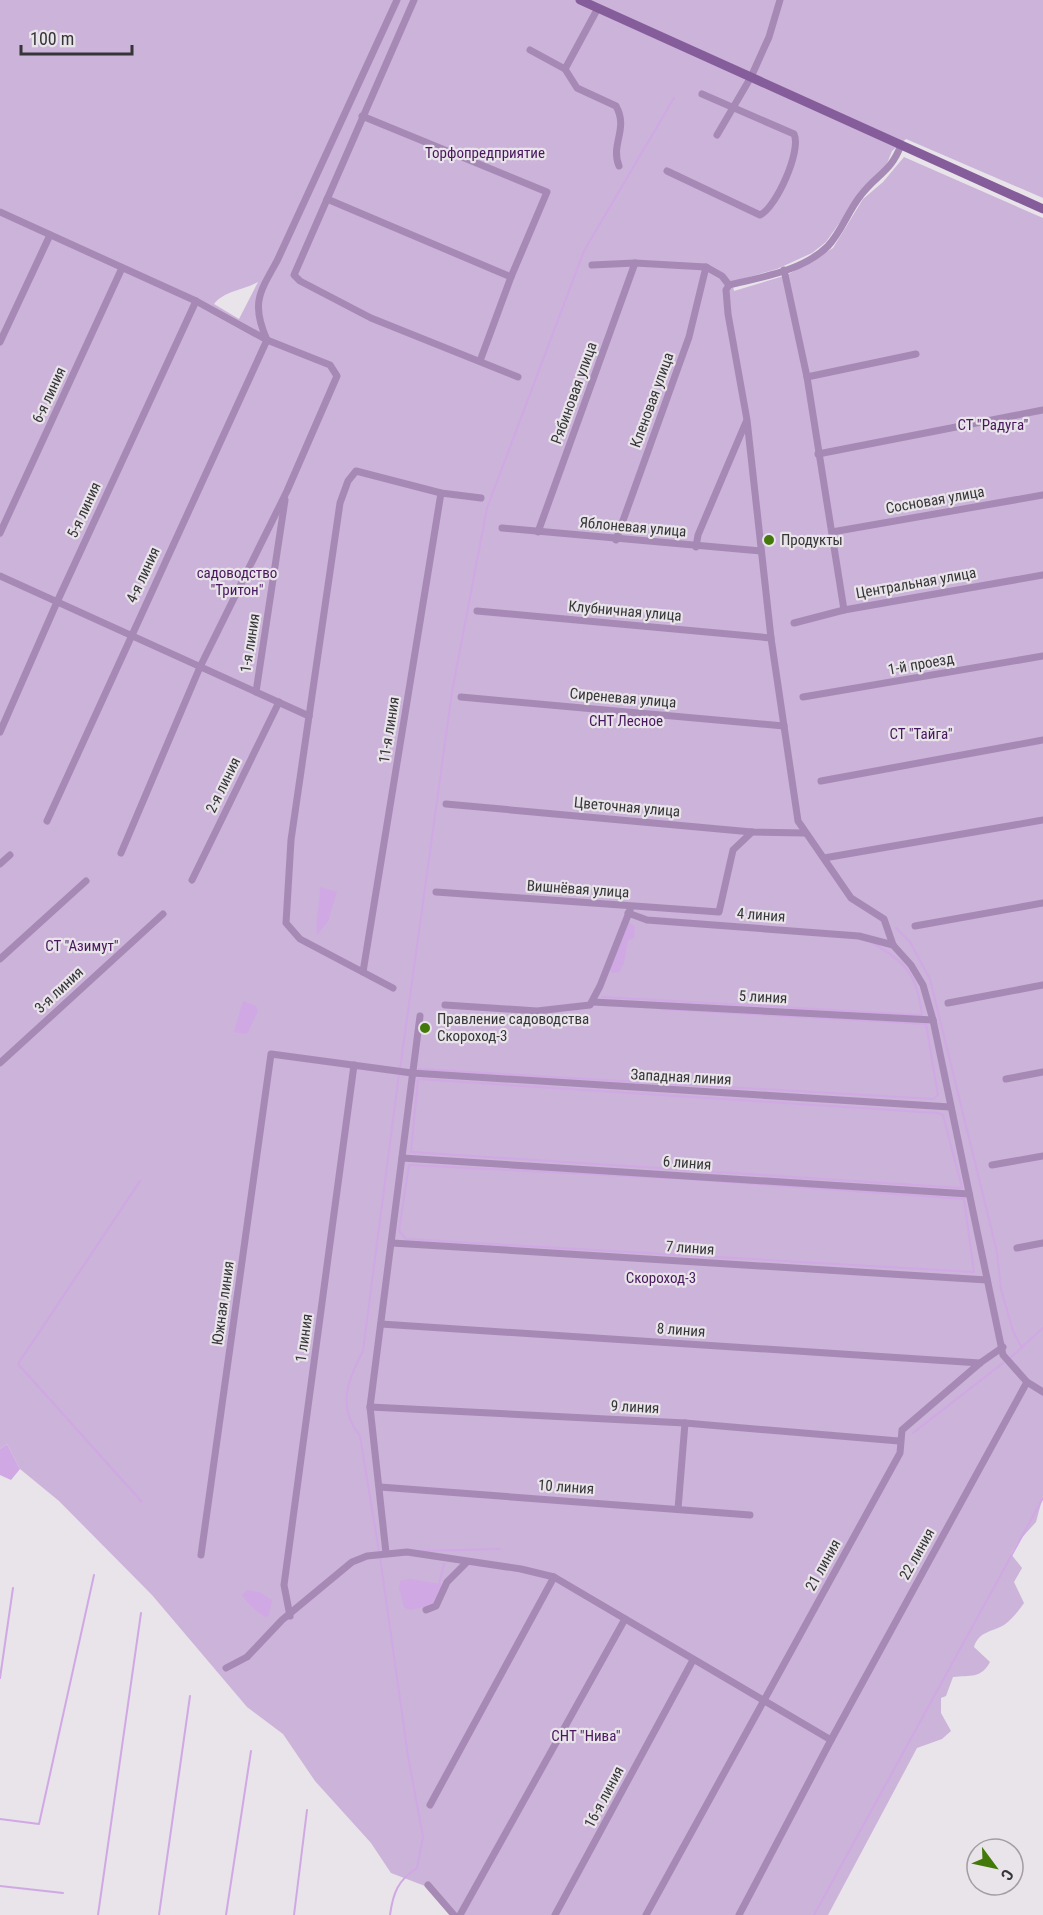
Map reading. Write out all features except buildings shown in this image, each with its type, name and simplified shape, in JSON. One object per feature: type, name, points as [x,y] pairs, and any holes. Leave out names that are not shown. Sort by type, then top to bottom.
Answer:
[{"type":"main road","points":[[580,0],[1043,209]]},
{"type":"street","points":[[267,340],[258,321],[257,303],[261,289],[277,261],[397,0]]},
{"type":"street","points":[[414,0],[294,275],[300,281],[371,318],[518,377]]},
{"type":"street","points":[[717,135],[751,77],[769,37],[780,0]]},
{"type":"street","points":[[565,69],[598,8]]},
{"type":"street","points":[[530,50],[565,69],[577,87],[615,106],[622,126],[616,153],[619,166]]},
{"type":"street","points":[[667,171],[760,215],[771,208],[795,156],[798,141],[794,134],[702,94]]},
{"type":"street","points":[[362,116],[547,192],[511,277],[480,361]]},
{"type":"street","points":[[901,145],[891,166],[861,195],[827,247],[805,262],[729,285],[726,290],[728,314],[757,490],[771,638],[798,821],[851,898],[884,919],[893,945],[911,964],[923,985],[933,1020],[1003,1355],[1027,1382],[1043,1392]]},
{"type":"street","points":[[327,199],[511,277]]},
{"type":"street","points":[[0,212],[196,301],[267,340],[330,365],[337,376],[286,491],[200,667],[121,853]]},
{"type":"street","points":[[0,342],[50,235]]},
{"type":"street","points":[[592,265],[635,263],[706,267],[722,276],[729,285]]},
{"type":"street","name":"Рябиновая улица","points":[[538,532],[635,263]]},
{"type":"street","name":"Кленовая улица","points":[[616,540],[689,338],[706,267]]},
{"type":"street","name":"6-я линия","points":[[0,533],[122,268]]},
{"type":"street","points":[[784,270],[807,377],[843,610]]},
{"type":"street","name":"5-я линия","points":[[0,732],[57,602],[196,301]]},
{"type":"street","name":"4-я линия","points":[[47,821],[130,635],[267,340]]},
{"type":"street","points":[[807,377],[916,354]]},
{"type":"street","points":[[818,454],[1043,410]]},
{"type":"street","points":[[696,547],[698,535],[747,420]]},
{"type":"street","points":[[393,988],[300,939],[286,923],[291,840],[340,503],[348,482],[356,471],[441,493],[481,498]]},
{"type":"street","name":"1-я линия","points":[[256,692],[286,491]]},
{"type":"street","name":"11-я линия","points":[[363,972],[441,493]]},
{"type":"street","name":"Сосновая улица","points":[[832,532],[1043,495]]},
{"type":"street","name":"Яблоневая улица","points":[[502,528],[616,540],[761,551]]},
{"type":"street","name":"Центральная улица","points":[[794,623],[843,610],[1043,575]]},
{"type":"street","points":[[0,576],[309,716]]},
{"type":"street","name":"Клубничная улица","points":[[477,611],[771,638]]},
{"type":"street","name":"1-й проезд","points":[[803,697],[1043,656]]},
{"type":"street","name":"Сиреневая улица","points":[[461,697],[784,726]]},
{"type":"street","name":"2-я линия","points":[[192,880],[279,702]]},
{"type":"street","points":[[821,781],[1043,740]]},
{"type":"street","name":"Цветочная улица","points":[[446,804],[752,832],[805,832]]},
{"type":"street","points":[[824,858],[1043,820]]},
{"type":"street","name":"Вишнёвая улица","points":[[436,892],[719,912],[733,850],[752,832]]},
{"type":"street","points":[[0,864],[10,855]]},
{"type":"street","points":[[0,959],[86,881]]},
{"type":"street","points":[[915,926],[1043,903]]},
{"type":"street","points":[[593,1002],[633,906]]},
{"type":"street","name":"3-я линия","points":[[0,1063],[163,914]]},
{"type":"street","name":"4 линия","points":[[628,914],[647,920],[859,936],[893,945]]},
{"type":"street","points":[[948,1003],[1043,985]]},
{"type":"street","name":"5 линия","points":[[445,1005],[537,1011],[590,1005],[593,1002],[933,1020]]},
{"type":"street","points":[[383,1552],[380,1487],[370,1407],[402,1158],[404,1072],[420,1016]]},
{"type":"street","name":"Западная линия","points":[[271,1054],[404,1072],[950,1107]]},
{"type":"street","name":"Южная линия","points":[[201,1555],[271,1054]]},
{"type":"street","name":"1 линия","points":[[290,1616],[284,1585],[354,1065]]},
{"type":"street","points":[[1006,1079],[1043,1072]]},
{"type":"street","points":[[992,1165],[1043,1156]]},
{"type":"street","name":"6 линия","points":[[402,1158],[969,1194]]},
{"type":"street","name":"7 линия","points":[[392,1243],[987,1280]]},
{"type":"street","points":[[1017,1248],[1043,1243]]},
{"type":"street","name":"8 линия","points":[[381,1323],[980,1363]]},
{"type":"street","points":[[899,1441],[902,1430],[980,1363],[1003,1347]]},
{"type":"street","name":"22 линия","points":[[739,1915],[831,1740],[1027,1382]]},
{"type":"street","name":"9 линия","points":[[370,1407],[685,1423],[899,1441]]},
{"type":"street","points":[[678,1509],[685,1423]]},
{"type":"street","name":"21 линия","points":[[646,1915],[900,1453],[899,1441]]},
{"type":"street","name":"10 линия","points":[[380,1487],[750,1515]]},
{"type":"street","points":[[226,1668],[247,1657],[352,1562],[383,1552],[407,1552],[521,1569],[554,1577],[831,1740]]},
{"type":"street","points":[[426,1610],[436,1606],[447,1582],[467,1562]]},
{"type":"street","points":[[430,1805],[554,1577]]},
{"type":"street","points":[[460,1915],[625,1619]]},
{"type":"street","name":"16-я линия","points":[[555,1915],[693,1660]]},
{"type":"street","points":[[428,1885],[454,1915]]},
{"type":"green space","points":[[0,0],[1043,0],[1043,198],[906,139],[892,151],[886,166],[867,184],[826,242],[812,253],[777,269],[732,282],[734,291],[787,275],[833,248],[863,199],[883,182],[904,157],[1043,218],[1043,1496],[1036,1522],[1018,1542],[1011,1554],[1022,1568],[1014,1582],[1024,1603],[1007,1623],[986,1633],[976,1642],[974,1647],[990,1662],[987,1667],[979,1674],[953,1677],[946,1696],[941,1698],[941,1713],[951,1731],[942,1739],[917,1748],[828,1915],[450,1915],[425,1886],[391,1873],[371,1843],[315,1781],[283,1734],[247,1707],[152,1595],[59,1501],[20,1469],[7,1444],[0,1449]],"holes":[[[258,282],[239,319],[214,304],[229,293]]]},
{"type":"shaded area","points":[[320,887],[337,892],[328,921],[317,935],[317,922]]},
{"type":"shaded area","points":[[628,922],[635,927],[634,938],[628,940],[624,963],[619,972],[612,973],[610,970]]},
{"type":"shaded area","points":[[243,1001],[256,1006],[258,1011],[247,1034],[234,1032]]},
{"type":"shaded area","points":[[7,1444],[20,1469],[11,1480],[0,1475],[0,1449]]},
{"type":"shaded area","points":[[410,1579],[441,1584],[442,1592],[436,1604],[410,1610],[404,1607],[399,1588],[400,1581]]},
{"type":"shaded area","points":[[247,1590],[259,1592],[272,1600],[269,1615],[266,1617],[247,1602],[242,1595]]},
{"type":"waterway","points":[[400,1069],[452,692],[487,508],[584,251],[674,98]]},
{"type":"waterway","points":[[896,928],[910,942],[930,979],[997,1252],[1001,1289],[1013,1331],[1022,1348]]},
{"type":"waterway","points":[[602,997],[922,1015],[917,990],[908,972],[894,957],[872,943]]},
{"type":"waterway","points":[[419,1069],[933,1099],[938,1095],[926,1024],[661,1009]]},
{"type":"waterway","points":[[379,1552],[360,1436],[349,1415],[347,1394],[363,1351],[399,1074]]},
{"type":"waterway","points":[[418,1079],[938,1113],[943,1115],[962,1188],[411,1152],[418,1079]]},
{"type":"waterway","points":[[409,1165],[687,1179],[964,1199],[974,1272],[406,1239],[399,1231],[409,1165]]},
{"type":"waterway","points":[[140,1181],[18,1364],[142,1502]]},
{"type":"waterway","points":[[1010,1358],[1043,1328]]},
{"type":"waterway","points":[[913,1433],[1003,1363]]},
{"type":"waterway","points":[[814,1915],[1043,1498]]},
{"type":"waterway","points":[[419,1551],[500,1549]]},
{"type":"waterway","points":[[380,1557],[408,1756],[423,1837],[417,1868],[401,1882],[393,1900],[390,1915]]},
{"type":"waterway","points":[[439,1584],[444,1564]]},
{"type":"waterway","points":[[0,1819],[39,1824],[94,1575]]},
{"type":"waterway","points":[[0,1678],[13,1588]]},
{"type":"waterway","points":[[98,1915],[141,1613]]},
{"type":"waterway","points":[[159,1915],[190,1696]]},
{"type":"waterway","points":[[226,1915],[251,1751]]},
{"type":"waterway","points":[[294,1915],[307,1810]]},
{"type":"waterway","points":[[0,1886],[63,1893]]},
{"type":"place","name":"Продукты","points":[[769,540]]},
{"type":"place","name":"Правление садоводства Скороход-3","points":[[425,1028]]},
{"type":"park label","name":"Торфопредприятие","points":[[485,153]]},
{"type":"park label","name":"СТ \"Радуга\"","points":[[993,425]]},
{"type":"park label","name":"садоводство \"Тритон\"","points":[[237,582]]},
{"type":"park label","name":"СНТ Лесное","points":[[626,721]]},
{"type":"park label","name":"СТ \"Тайга\"","points":[[921,734]]},
{"type":"park label","name":"СТ \"Азимут\"","points":[[82,946]]},
{"type":"park label","name":"Скороход-3","points":[[661,1278]]},
{"type":"park label","name":"СНТ \"Нива\"","points":[[586,1736]]}]
